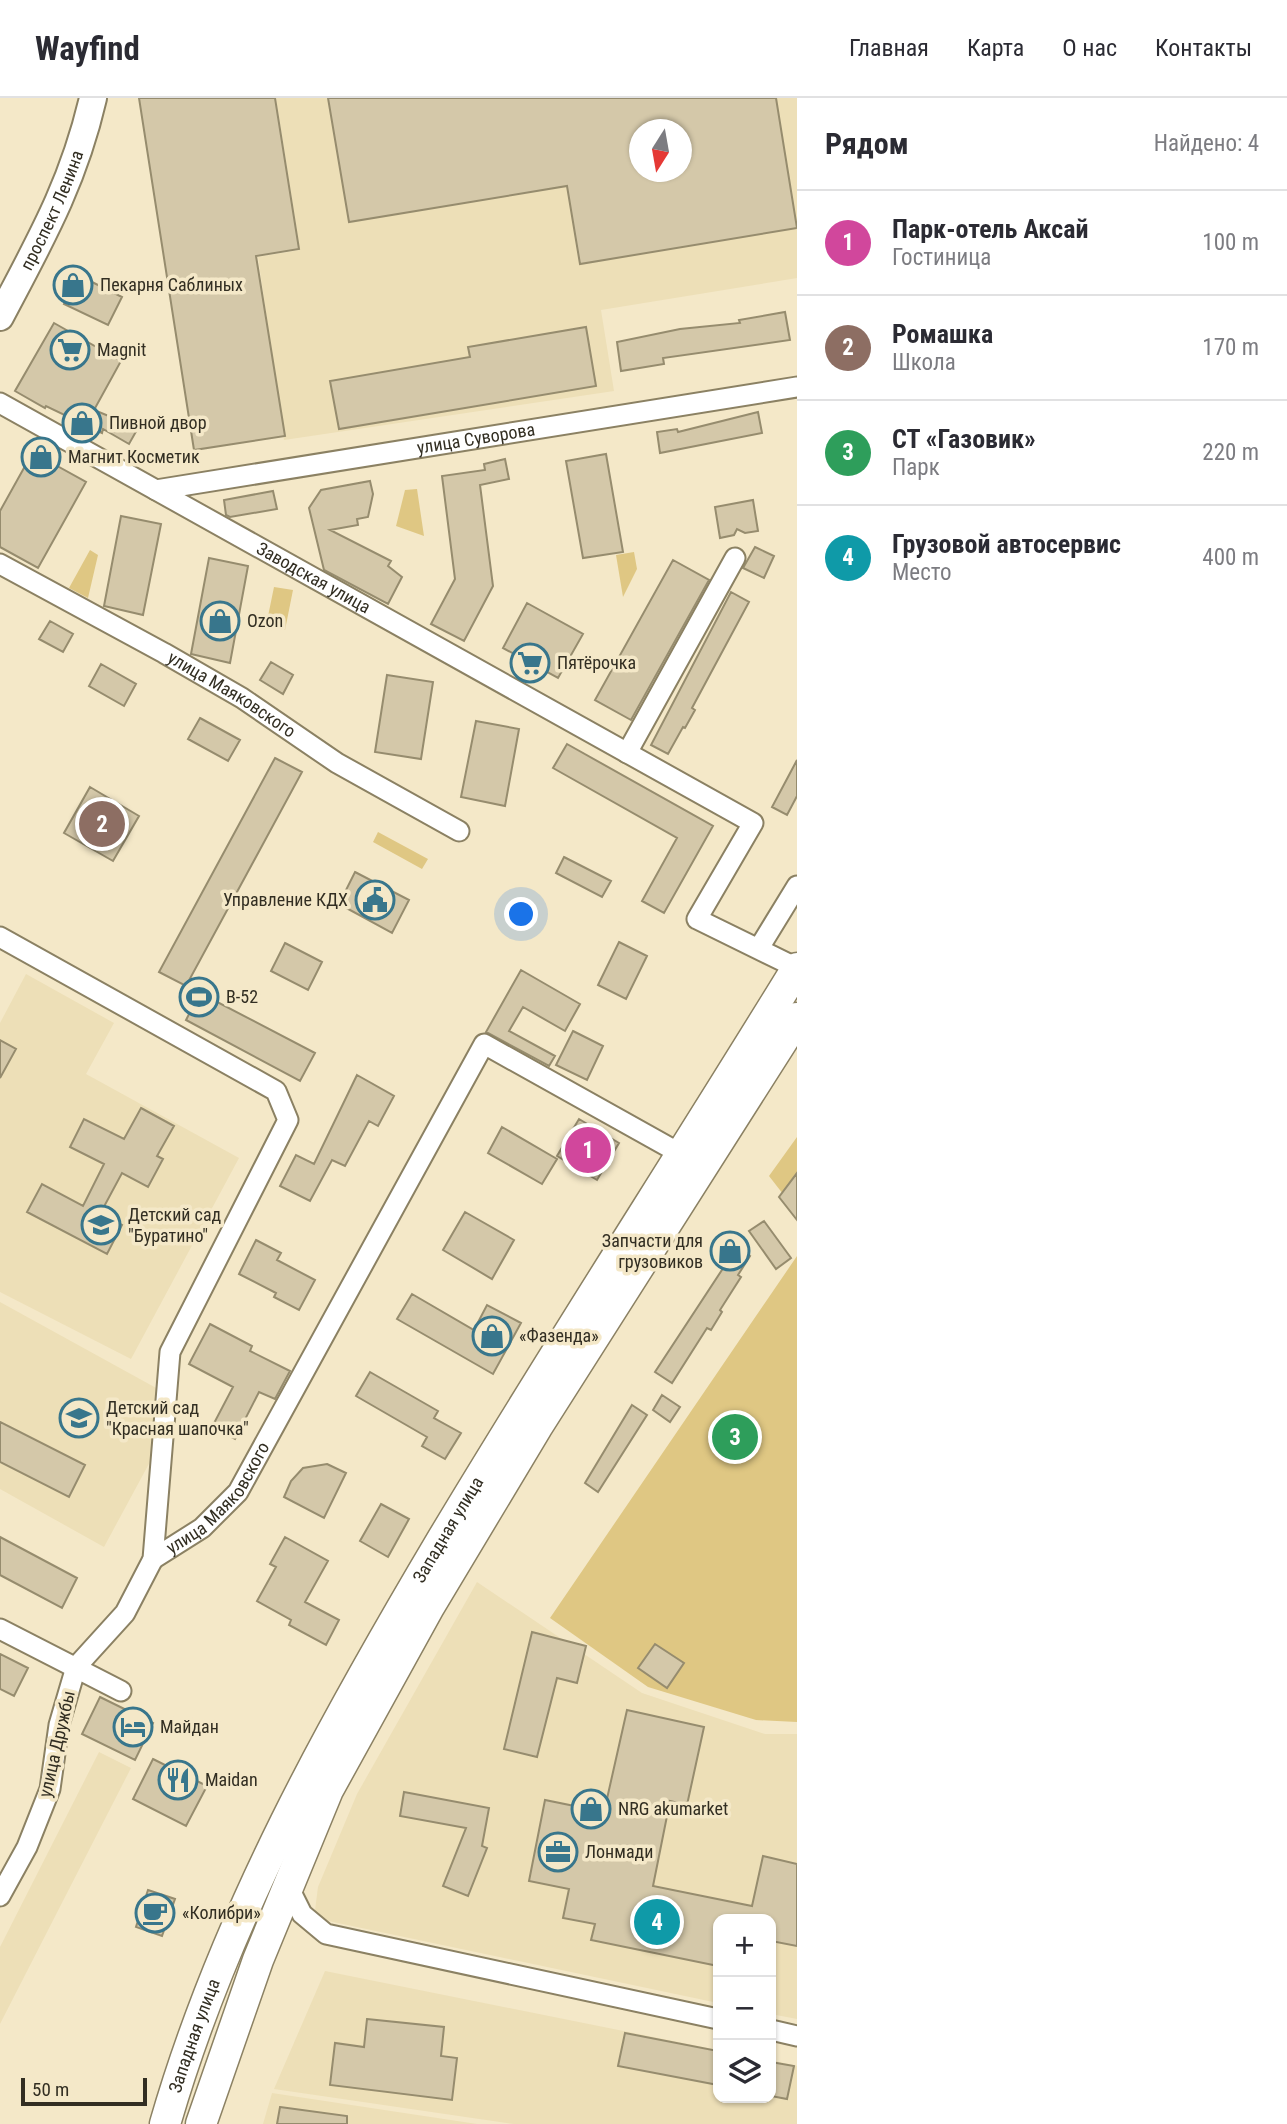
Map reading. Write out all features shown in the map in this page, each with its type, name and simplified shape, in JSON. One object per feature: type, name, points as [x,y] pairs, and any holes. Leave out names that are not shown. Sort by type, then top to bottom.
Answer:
[{"type":"main road","name":"проспект Ленина","points":[[0,286],[39,210],[57,165],[76,98]]},
{"type":"main road","name":"проспект Ленина","points":[[0,317],[52,222],[76,164],[93,98]]},
{"type":"main road","name":"Западная улица","points":[[165,2124],[178,2079],[240,1922],[302,1786],[503,1437],[797,968]]},
{"type":"main road","name":"Западная улица","points":[[201,2124],[258,1960],[328,1790],[429,1607],[537,1427],[797,1018]]},
{"type":"street","name":"улица Суворова","points":[[156,490],[797,387]]},
{"type":"street","name":"Заводская улица","points":[[0,403],[753,823],[696,919],[797,968]]},
{"type":"street","points":[[628,753],[735,558]]},
{"type":"street","name":"улица Маяковского","points":[[0,564],[242,698],[337,763],[459,831]]},
{"type":"street","points":[[759,948],[797,886]]},
{"type":"street","name":"улица Маяковского","points":[[0,937],[276,1091],[288,1120],[170,1352],[153,1559]]},
{"type":"street","name":"улица Маяковского","points":[[153,1559],[202,1528],[237,1492],[484,1044],[681,1154]]},
{"type":"street","name":"улица Дружбы","points":[[0,1896],[27,1847],[50,1789],[59,1725],[76,1667],[125,1613],[153,1559]]},
{"type":"street","name":"улица Дружбы","points":[[0,1629],[121,1691]]},
{"type":"street","points":[[288,1886],[302,1914],[326,1934],[713,2018]]},
{"type":"street","points":[[776,2031],[797,2036]]},
{"type":"shaded area","points":[[276,98],[797,98],[797,278],[601,310],[614,391],[284,440],[258,257],[300,250]]},
{"type":"shaded area","points":[[417,489],[424,536],[396,526],[405,490]]},
{"type":"shaded area","points":[[90,550],[98,555],[88,598],[69,588]]},
{"type":"shaded area","points":[[634,552],[637,569],[623,597],[616,555]]},
{"type":"shaded area","points":[[274,587],[293,590],[285,630],[266,626]]},
{"type":"shaded area","points":[[378,832],[428,859],[422,869],[373,842]]},
{"type":"shaded area","name":"Детский сад \"Буратино\"","points":[[26,974],[114,1023],[86,1074],[239,1158],[131,1359],[0,1292],[0,1023]]},
{"type":"shaded area","points":[[797,1137],[797,1212],[769,1176]]},
{"type":"shaded area","points":[[797,1256],[797,1722],[756,1720],[648,1687],[550,1618]]},
{"type":"shaded area","name":"Детский сад \"Красная шапочка\"","points":[[0,1302],[158,1389],[158,1447],[104,1547],[0,1489]]},
{"type":"shaded area","points":[[477,1582],[642,1693],[765,1734],[797,1734],[797,2019],[776,2015],[776,1914],[713,1914],[713,2002],[314,1918],[318,1887],[357,1794]]},
{"type":"shaded area","points":[[99,1752],[131,1768],[0,2024],[0,1947]]},
{"type":"shaded area","points":[[325,1971],[713,2049],[713,2103],[776,2103],[776,2061],[797,2066],[797,2124],[514,2124],[274,2089]]},
{"type":"shaded area","points":[[272,2093],[477,2124],[263,2124]]},
{"type":"building","points":[[139,98],[275,98],[299,249],[256,256],[285,436],[194,450]]},
{"type":"building","points":[[328,98],[776,98],[797,228],[580,264],[567,186],[349,222]]},
{"type":"building","points":[[78,275],[122,297],[108,325],[64,304]]},
{"type":"building","points":[[785,312],[790,340],[663,358],[664,364],[621,371],[617,342],[680,329],[740,323],[739,320]]},
{"type":"building","name":"Magnit","points":[[54,323],[121,361],[94,410],[138,428],[129,444],[103,429],[102,433],[46,406],[45,408],[15,391]]},
{"type":"building","points":[[586,327],[596,386],[339,429],[330,381],[470,357],[468,347]]},
{"type":"building","points":[[758,412],[762,433],[660,453],[657,432],[677,429],[678,432]]},
{"type":"building","points":[[606,454],[623,552],[583,558],[566,461]]},
{"type":"building","points":[[41,457],[86,482],[38,568],[0,547],[0,511],[29,459]]},
{"type":"building","points":[[505,459],[509,479],[480,485],[493,586],[464,641],[431,624],[455,579],[442,476],[485,470],[484,464]]},
{"type":"building","points":[[370,481],[373,494],[368,517],[357,519],[358,525],[330,530],[391,561],[388,566],[402,577],[388,604],[324,570],[309,508],[321,490]]},
{"type":"building","points":[[273,491],[277,509],[230,517],[226,515],[224,500]]},
{"type":"building","points":[[753,500],[758,531],[745,533],[737,529],[734,535],[720,538],[715,507]]},
{"type":"building","points":[[121,516],[161,524],[143,615],[104,606]]},
{"type":"building","points":[[755,547],[774,556],[764,578],[743,568]]},
{"type":"building","points":[[209,558],[248,566],[230,663],[191,654]]},
{"type":"building","points":[[673,560],[709,580],[631,720],[595,700]]},
{"type":"building","points":[[731,592],[749,602],[692,708],[695,710],[668,754],[651,745]]},
{"type":"building","points":[[527,603],[583,634],[558,678],[503,648]]},
{"type":"building","points":[[50,621],[73,634],[63,652],[39,639]]},
{"type":"building","points":[[271,662],[293,675],[283,694],[260,680]]},
{"type":"building","points":[[101,664],[136,684],[124,706],[89,686]]},
{"type":"building","points":[[387,675],[433,682],[421,759],[375,752]]},
{"type":"building","points":[[200,718],[240,740],[228,761],[188,739]]},
{"type":"building","points":[[476,721],[519,729],[505,806],[461,797]]},
{"type":"building","points":[[567,744],[713,826],[664,913],[642,901],[677,838],[553,768]]},
{"type":"building","points":[[275,758],[302,772],[186,986],[159,972]]},
{"type":"building","points":[[797,760],[797,796],[787,815],[772,807]]},
{"type":"building","points":[[90,787],[139,816],[113,861],[64,833]]},
{"type":"building","points":[[564,857],[611,881],[602,897],[556,873]]},
{"type":"building","points":[[355,872],[409,900],[392,933],[339,904]]},
{"type":"building","points":[[619,942],[647,956],[626,999],[598,985]]},
{"type":"building","points":[[285,943],[322,962],[308,990],[271,971]]},
{"type":"building","points":[[521,970],[580,1004],[565,1031],[523,1007],[509,1031],[555,1056],[549,1066],[486,1032]]},
{"type":"building","points":[[200,993],[315,1053],[300,1081],[186,1020]]},
{"type":"building","points":[[573,1031],[603,1046],[587,1080],[556,1065]]},
{"type":"building","points":[[0,1040],[16,1049],[0,1078]]},
{"type":"building","points":[[357,1075],[394,1096],[378,1126],[369,1121],[345,1166],[332,1160],[310,1201],[280,1186],[296,1155],[314,1164]]},
{"type":"building","points":[[141,1108],[174,1126],[157,1156],[163,1159],[148,1187],[122,1173],[100,1214],[122,1225],[107,1254],[27,1212],[42,1184],[83,1206],[104,1164],[70,1147],[84,1119],[124,1139]]},
{"type":"building","points":[[579,1119],[619,1143],[597,1180],[557,1156]]},
{"type":"building","points":[[502,1127],[557,1159],[542,1184],[488,1153]]},
{"type":"building","points":[[797,1173],[797,1220],[779,1197]]},
{"type":"building","points":[[465,1212],[514,1240],[492,1279],[443,1250]]},
{"type":"building","points":[[764,1221],[791,1258],[776,1269],[749,1231]]},
{"type":"building","points":[[256,1240],[281,1253],[277,1260],[315,1280],[299,1310],[274,1297],[276,1293],[239,1274]]},
{"type":"building","points":[[737,1247],[750,1256],[738,1275],[741,1277],[711,1330],[707,1328],[672,1383],[655,1372]]},
{"type":"building","points":[[412,1294],[474,1330],[487,1305],[521,1323],[493,1374],[397,1319]]},
{"type":"building","points":[[210,1324],[252,1346],[250,1351],[290,1371],[275,1399],[259,1392],[235,1439],[212,1427],[233,1387],[189,1364]]},
{"type":"building","points":[[370,1372],[438,1411],[434,1418],[461,1433],[445,1459],[422,1446],[427,1437],[356,1396]]},
{"type":"building","points":[[662,1395],[680,1407],[670,1422],[653,1410]]},
{"type":"building","points":[[632,1405],[647,1415],[598,1492],[585,1483]]},
{"type":"building","points":[[0,1422],[85,1465],[69,1497],[0,1462]]},
{"type":"building","points":[[327,1464],[346,1473],[324,1518],[284,1497],[291,1481],[303,1468]]},
{"type":"building","points":[[381,1504],[409,1519],[388,1557],[360,1541]]},
{"type":"building","points":[[0,1537],[77,1578],[62,1608],[0,1575]]},
{"type":"building","points":[[285,1537],[328,1561],[305,1602],[339,1620],[326,1645],[289,1625],[291,1620],[257,1601],[276,1567],[270,1564]]},
{"type":"building","points":[[532,1632],[586,1646],[577,1683],[557,1678],[537,1757],[504,1749]]},
{"type":"building","points":[[655,1644],[684,1663],[667,1688],[638,1668]]},
{"type":"building","points":[[0,1654],[28,1668],[14,1696],[0,1689]]},
{"type":"building","points":[[100,1697],[153,1723],[135,1760],[82,1734]]},
{"type":"building","points":[[627,1710],[704,1727],[687,1805],[670,1801],[653,1886],[752,1906],[763,1856],[797,1864],[797,1946],[776,1942],[776,1914],[713,1914],[713,1965],[591,1940],[595,1924],[563,1918],[569,1889],[529,1881],[545,1800],[604,1812]]},
{"type":"building","points":[[153,1759],[207,1786],[186,1826],[133,1799]]},
{"type":"building","points":[[404,1792],[489,1808],[482,1846],[487,1848],[468,1896],[443,1886],[466,1828],[400,1816]]},
{"type":"building","name":"«Колибри»","points":[[148,1890],[175,1899],[162,1936],[136,1927]]},
{"type":"building","points":[[367,2019],[444,2027],[441,2056],[457,2058],[452,2100],[330,2085],[335,2043],[364,2047]]},
{"type":"building","points":[[625,2033],[713,2050],[713,2084],[618,2066]]},
{"type":"building","points":[[776,2063],[794,2066],[787,2099],[776,2097]]},
{"type":"building","points":[[280,2107],[347,2116],[347,2124],[277,2124]]},
{"type":"place","name":"Пекарня Саблиных","points":[[73,285]]},
{"type":"place","name":"Magnit","points":[[70,350]]},
{"type":"place","name":"Пивной двор","points":[[82,423]]},
{"type":"place","name":"Магнит Косметик","points":[[41,457]]},
{"type":"place","name":"Ozon","points":[[220,621]]},
{"type":"place","name":"Пятёрочка","points":[[530,663]]},
{"type":"place","name":"Ромашка","points":[[102,824]]},
{"type":"place","name":"Управление КДХ","points":[[375,900]]},
{"type":"place","name":"В-52","points":[[199,997]]},
{"type":"place","name":"Парк-отель Аксай","points":[[588,1150]]},
{"type":"place","name":"Детский сад \"Буратино\"","points":[[101,1225]]},
{"type":"place","name":"Запчасти для грузовиков","points":[[730,1251]]},
{"type":"place","name":"«Фазенда»","points":[[492,1336]]},
{"type":"place","name":"Детский сад \"Красная шапочка\"","points":[[79,1418]]},
{"type":"place","name":"СТ «Газовик»","points":[[735,1437]]},
{"type":"place","name":"Майдан","points":[[133,1727]]},
{"type":"place","name":"Maidan","points":[[178,1780]]},
{"type":"place","name":"NRG akumarket","points":[[591,1809]]},
{"type":"place","name":"Лонмади","points":[[558,1852]]},
{"type":"place","name":"«Колибри»","points":[[155,1913]]},
{"type":"place","name":"Грузовой автосервис","points":[[657,1922]]}]
